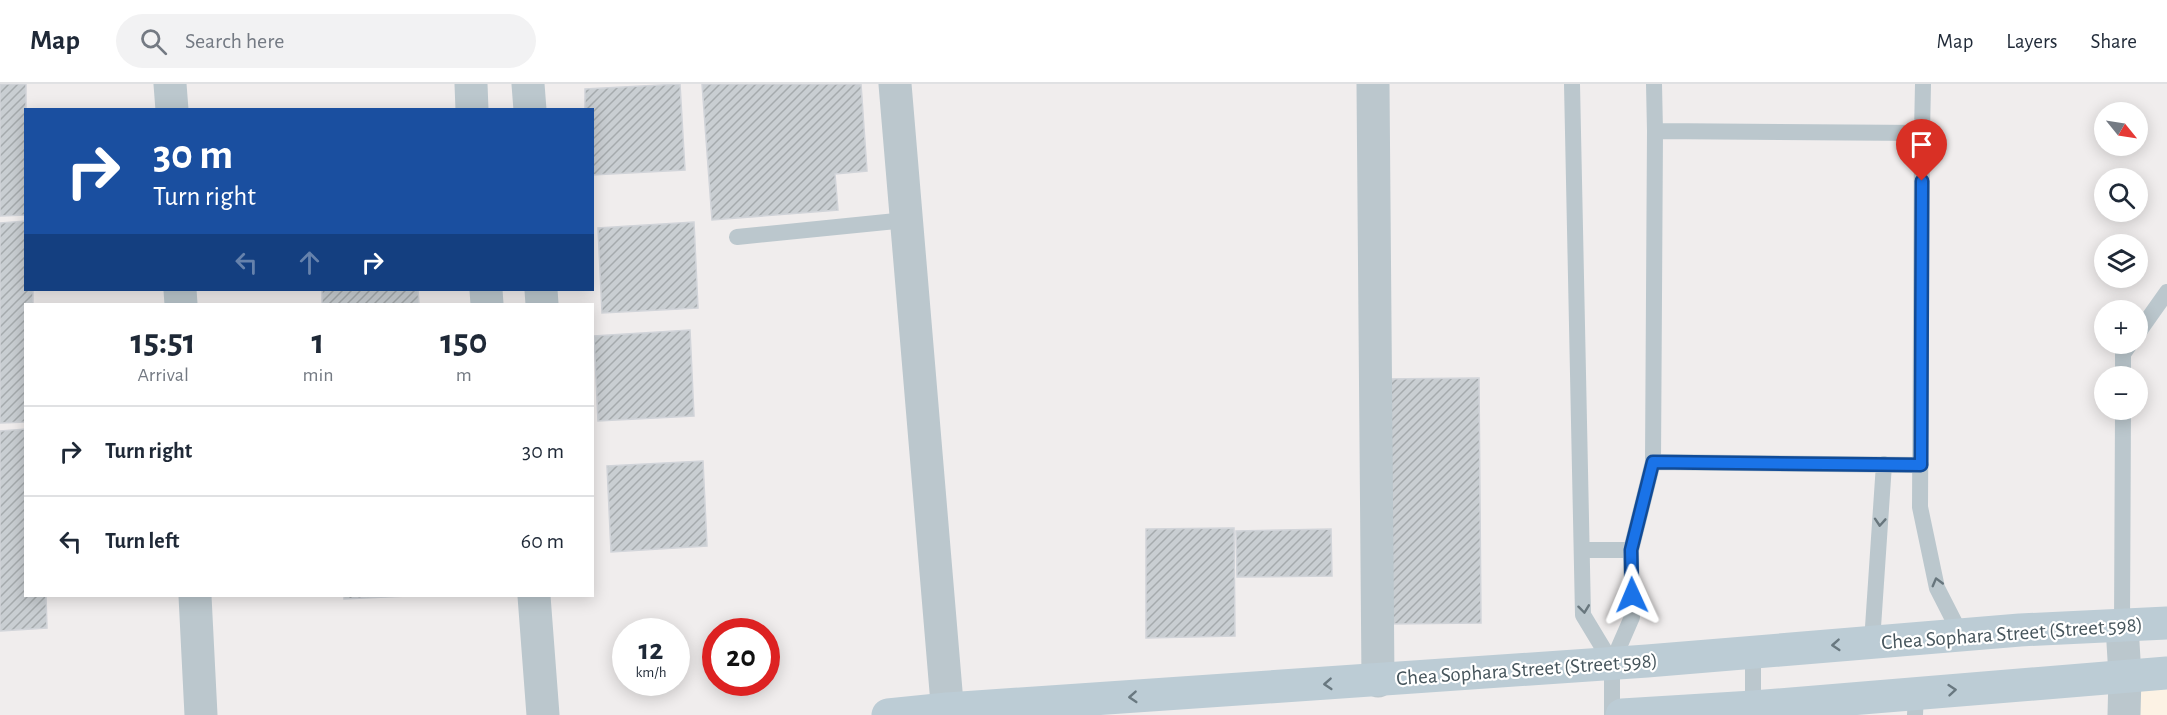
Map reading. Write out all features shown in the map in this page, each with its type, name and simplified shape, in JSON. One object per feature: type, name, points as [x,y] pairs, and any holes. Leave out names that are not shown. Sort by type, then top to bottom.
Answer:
[{"type":"main road","name":"Chea Sophara Street (Street 598)","points":[[888,715],[1378,681],[1960,635],[2167,623]]},
{"type":"main road","points":[[1622,715],[1915,704],[2125,676],[2167,673]]},
{"type":"street","points":[[171,84],[172,108]]},
{"type":"street","points":[[471,84],[472,108]]},
{"type":"street","points":[[528,84],[530,108]]},
{"type":"street","points":[[895,84],[947,712]]},
{"type":"street","points":[[1373,84],[1378,681]]},
{"type":"street","points":[[195,597],[201,715]]},
{"type":"street","points":[[534,597],[543,715]]},
{"type":"street","points":[[2122,626],[2125,676],[2124,715]]},
{"type":"lane","points":[[1572,84],[1583,615],[1612,663]]},
{"type":"lane","points":[[1612,715],[1612,663],[1632,617],[1631,550],[1653,462],[1654,84]]},
{"type":"lane","points":[[1923,84],[1920,507],[1937,588],[1960,635]]},
{"type":"lane","points":[[1655,131],[1922,133]]},
{"type":"lane","points":[[737,237],[906,220]]},
{"type":"lane","points":[[2148,319],[2167,292]]},
{"type":"lane","points":[[2122,626],[2123,420]]},
{"type":"lane","points":[[1653,462],[1921,465]]},
{"type":"lane","points":[[1872,642],[1884,464]]},
{"type":"lane","points":[[1582,550],[1631,550]]},
{"type":"lane","points":[[1753,711],[1754,651]]},
{"type":"shaded area","points":[[2167,687],[2167,715],[2131,715],[2132,690]]},
{"type":"building","points":[[0,84],[26,84],[24,215],[0,216]]},
{"type":"building","points":[[680,84],[685,170],[594,175],[594,108],[585,108],[585,89]]},
{"type":"building","points":[[702,84],[861,84],[867,171],[835,174],[838,210],[712,220]]},
{"type":"building","points":[[24,221],[24,291],[33,291],[33,303],[24,303],[24,422],[0,423],[0,223]]},
{"type":"building","points":[[694,222],[698,308],[602,313],[598,228]]},
{"type":"building","points":[[322,291],[418,291],[419,303],[322,303]]},
{"type":"building","points":[[690,330],[694,416],[598,421],[594,336]]},
{"type":"building","points":[[1479,378],[1481,623],[1385,624],[1383,379]]},
{"type":"building","points":[[24,429],[24,597],[46,597],[47,628],[0,631],[0,431]]},
{"type":"building","points":[[703,461],[707,546],[611,552],[607,466]]},
{"type":"building","points":[[1234,528],[1235,636],[1146,638],[1146,529]]},
{"type":"building","points":[[1331,529],[1332,576],[1237,577],[1236,531]]},
{"type":"building","points":[[344,597],[387,597],[344,599]]},
{"type":"route","points":[[1632,595],[1631,550],[1653,462],[1921,465],[1922,181]]}]
